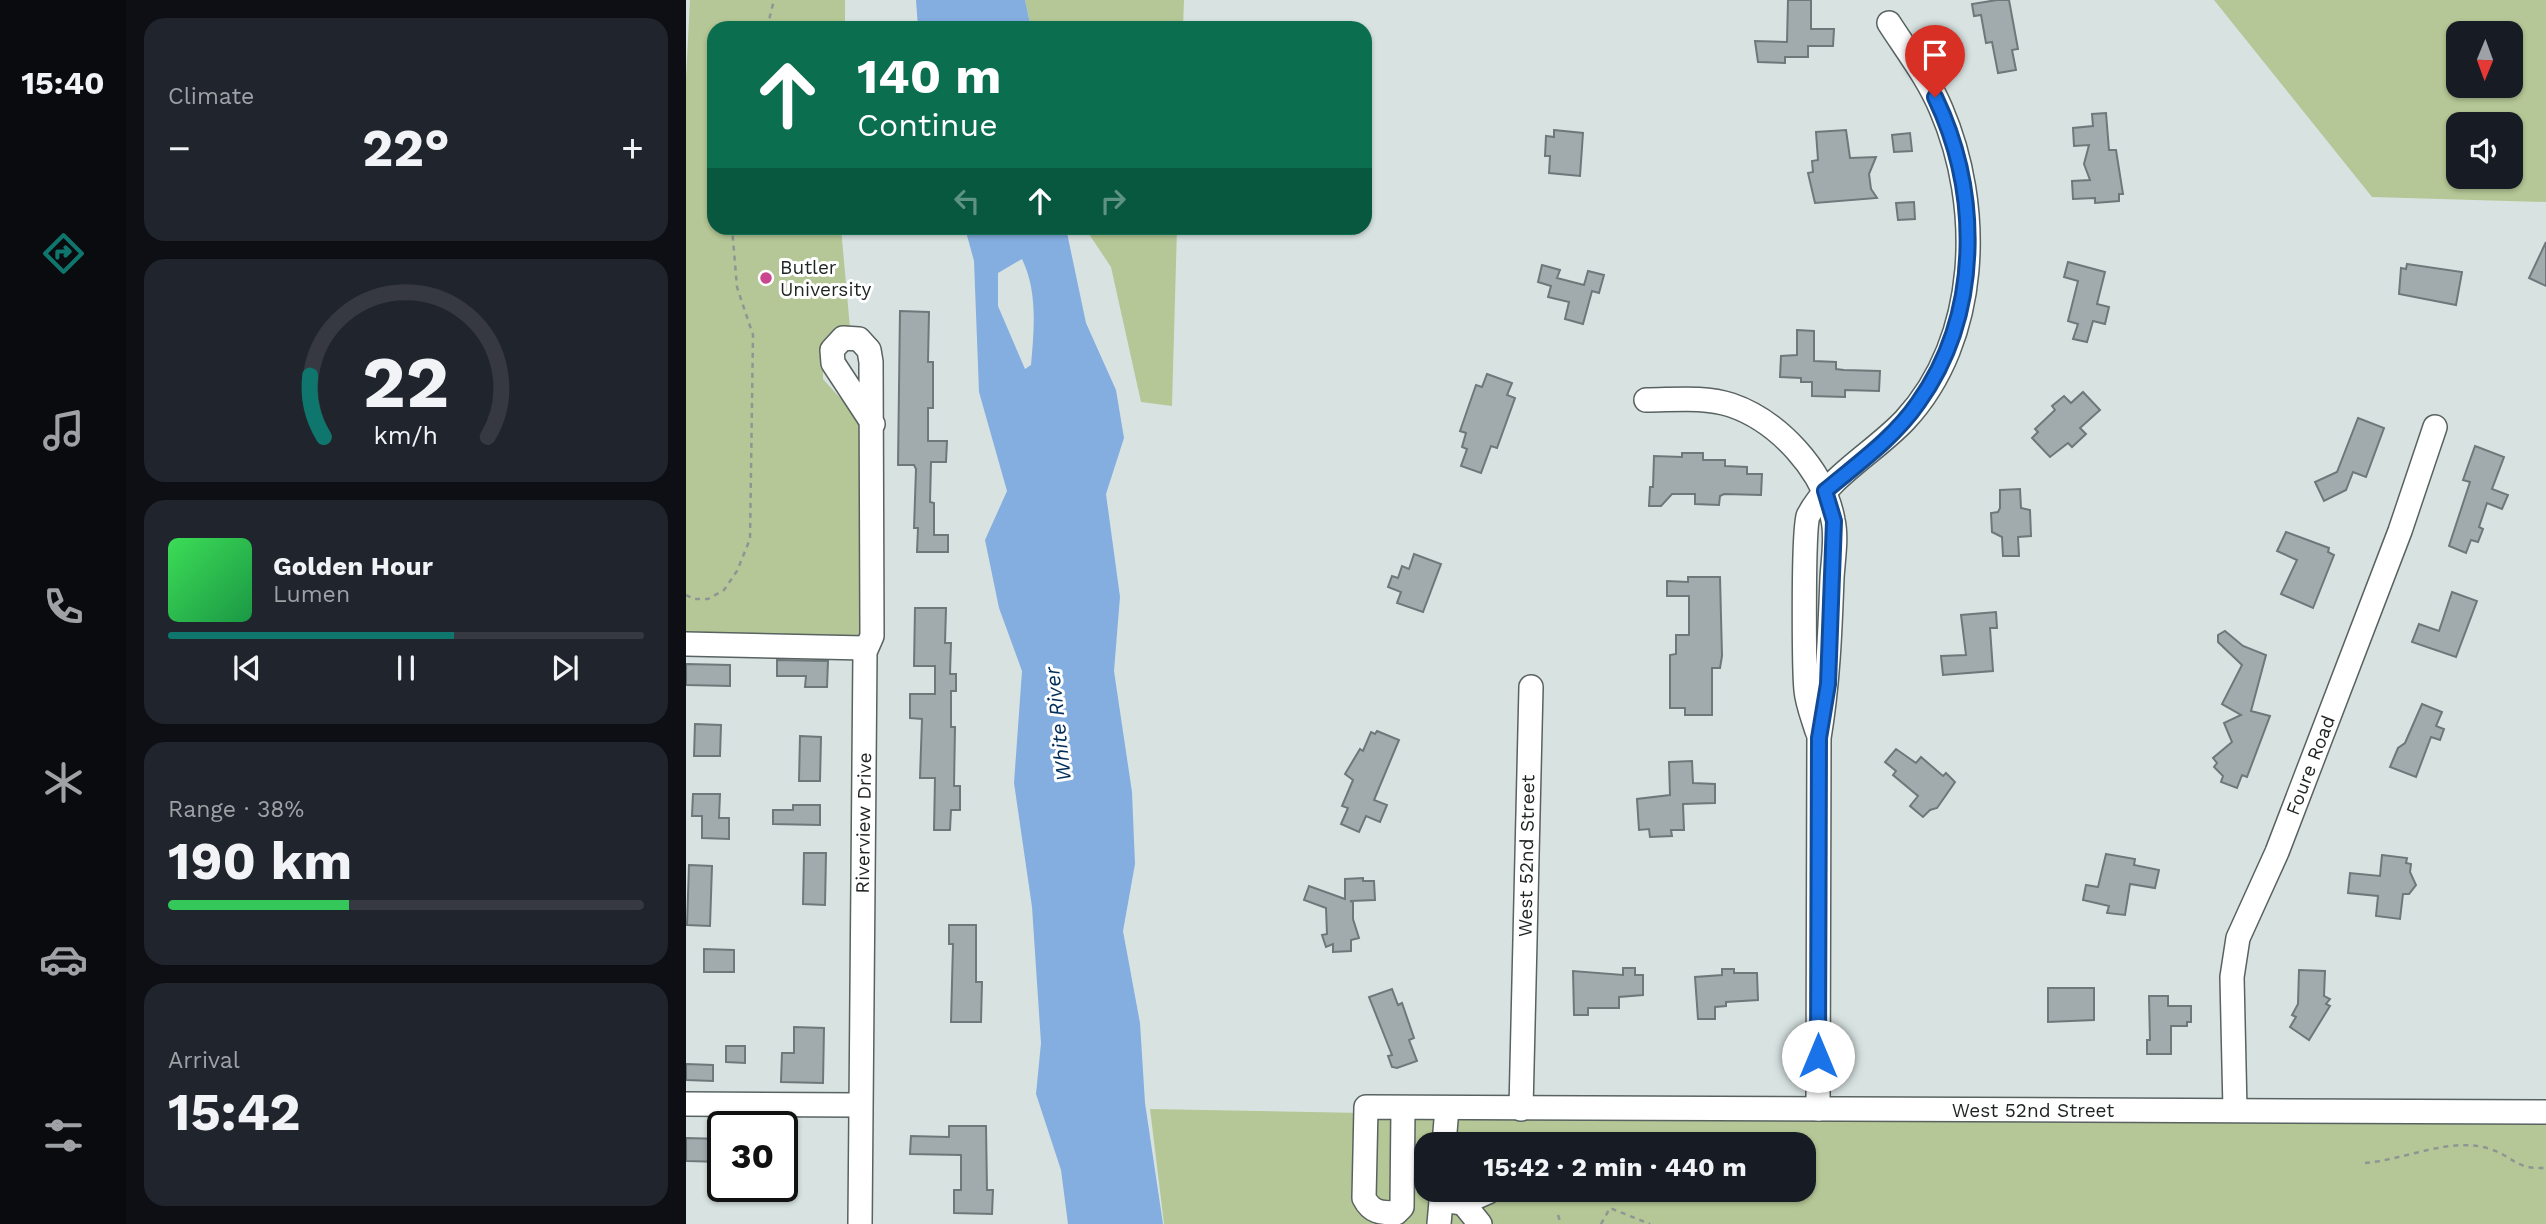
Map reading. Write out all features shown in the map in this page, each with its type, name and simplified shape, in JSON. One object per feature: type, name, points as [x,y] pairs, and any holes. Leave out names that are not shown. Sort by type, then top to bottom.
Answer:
[{"type":"street","points":[[1825,491],[1886,439],[1919,402],[1950,345],[1965,290],[1965,217],[1955,148],[1930,86],[1889,23]]},
{"type":"street","points":[[1646,400],[1710,400],[1752,414],[1787,440],[1825,491],[1834,521],[1828,684],[1819,738],[1818,1109]]},
{"type":"street","name":"Riverview Drive","points":[[859,1224],[865,648],[872,636],[873,424]]},
{"type":"street","name":"Foure Road","points":[[2235,1111],[2232,977],[2238,938],[2277,852],[2400,531],[2435,428]]},
{"type":"street","points":[[686,644],[865,648]]},
{"type":"street","name":"West 52nd Street","points":[[1521,1109],[1531,687]]},
{"type":"street","points":[[686,1104],[860,1105]]},
{"type":"street","name":"West 52nd Street","points":[[1403,1108],[1402,1207],[1396,1213],[1370,1208],[1364,1198],[1366,1107],[2546,1112]]},
{"type":"street","points":[[1445,1132],[1447,1108]]},
{"type":"street","points":[[1439,1224],[1447,1202]]},
{"type":"street","points":[[1453,1202],[1480,1224]]},
{"type":"path","points":[[769,21],[774,0]]},
{"type":"path","points":[[686,595],[694,599],[708,599],[723,590],[737,571],[750,539],[753,335],[737,288],[733,235]]},
{"type":"path","points":[[2365,1163],[2387,1162],[2435,1147],[2452,1147],[2490,1149],[2526,1168],[2546,1168]]},
{"type":"path","points":[[1601,1224],[1610,1208],[1650,1224]]},
{"type":"path","points":[[1558,1215],[1561,1224]]},
{"type":"green space","name":"Butler University","points":[[690,0],[845,0],[845,21],[707,21],[707,235],[842,235],[850,328],[833,330],[823,348],[823,379],[869,430],[865,644],[686,639],[686,77]]},
{"type":"green space","points":[[1025,0],[1184,0],[1183,21],[1030,21]]},
{"type":"green space","points":[[2214,0],[2546,0],[2546,202],[2372,197]]},
{"type":"green space","points":[[1090,235],[1177,235],[1172,406],[1141,402],[1111,267]]},
{"type":"green space","points":[[1150,1109],[1531,1116],[2546,1121],[2546,1224],[1164,1224]]},
{"type":"water","points":[[916,0],[1025,0],[1030,21],[918,21]]},
{"type":"water","name":"White River","points":[[967,235],[1067,235],[1086,323],[1116,390],[1124,438],[1106,494],[1120,597],[1114,671],[1132,792],[1135,864],[1123,931],[1140,1023],[1145,1103],[1163,1224],[1068,1224],[1061,1170],[1036,1094],[1041,1043],[1032,907],[1014,783],[1022,671],[999,608],[985,540],[1007,491],[979,392],[974,261]],"holes":[[[1022,259],[1031,285],[1034,325],[1031,365],[1025,369],[998,306],[998,273]]]},
{"type":"building","points":[[1788,0],[1811,0],[1811,29],[1834,29],[1833,46],[1808,46],[1808,57],[1785,57],[1785,63],[1758,62],[1755,41],[1787,42]]},
{"type":"building","points":[[2009,0],[2018,49],[2012,50],[2016,70],[1998,73],[1992,42],[1986,43],[1981,15],[1974,16],[1972,4]]},
{"type":"building","points":[[2106,113],[2109,150],[2116,150],[2123,194],[2119,194],[2119,201],[2095,203],[2095,198],[2073,199],[2072,181],[2090,180],[2084,164],[2089,145],[2074,146],[2073,128],[2093,126],[2092,114]]},
{"type":"building","points":[[1554,130],[1583,133],[1580,176],[1549,173],[1550,156],[1545,156],[1546,136],[1554,137]]},
{"type":"building","points":[[1846,130],[1850,158],[1876,157],[1869,174],[1871,189],[1877,198],[1815,203],[1808,173],[1813,172],[1812,161],[1818,160],[1816,132]]},
{"type":"building","points":[[1910,133],[1912,151],[1894,152],[1892,135]]},
{"type":"building","points":[[1914,202],[1915,219],[1898,220],[1896,203]]},
{"type":"building","points":[[2546,242],[2546,286],[2529,278]]},
{"type":"building","points":[[2068,262],[2105,272],[2097,304],[2109,307],[2105,324],[2093,321],[2087,342],[2073,339],[2078,324],[2068,321],[2078,281],[2064,277]]},
{"type":"building","points":[[2407,264],[2462,272],[2456,305],[2399,294],[2401,268],[2406,269]]},
{"type":"building","points":[[1542,265],[1560,270],[1557,278],[1584,285],[1588,271],[1604,275],[1599,293],[1592,291],[1583,324],[1565,319],[1569,302],[1548,297],[1551,286],[1538,282]]},
{"type":"building","points":[[900,311],[929,312],[928,362],[933,362],[933,408],[928,408],[928,441],[947,441],[946,462],[931,462],[930,502],[934,503],[934,535],[948,535],[948,552],[917,552],[918,528],[914,528],[916,469],[914,465],[898,465]]},
{"type":"building","points":[[1797,330],[1814,331],[1814,361],[1836,362],[1836,369],[1880,371],[1879,391],[1845,390],[1845,397],[1812,396],[1812,382],[1801,382],[1801,378],[1780,377],[1781,356],[1797,355]]},
{"type":"building","points":[[1487,374],[1512,383],[1507,395],[1515,398],[1497,448],[1491,446],[1481,473],[1461,466],[1467,449],[1462,447],[1466,433],[1460,431],[1476,385],[1482,387]]},
{"type":"building","points":[[2083,392],[2100,410],[2080,428],[2086,434],[2072,447],[2068,443],[2050,457],[2032,438],[2038,432],[2035,429],[2055,410],[2052,406],[2064,396],[2071,403]]},
{"type":"building","points":[[2358,418],[2384,428],[2366,477],[2353,472],[2346,490],[2324,501],[2315,482],[2337,472]]},
{"type":"building","points":[[2475,446],[2504,457],[2492,489],[2508,495],[2502,509],[2487,503],[2479,527],[2483,529],[2478,542],[2471,540],[2466,553],[2449,546],[2470,482],[2463,480]]},
{"type":"building","points":[[1682,453],[1703,453],[1703,460],[1725,460],[1725,466],[1747,467],[1747,474],[1762,474],[1761,495],[1724,494],[1720,496],[1719,505],[1695,504],[1695,494],[1672,494],[1661,506],[1649,506],[1654,456],[1682,457]]},
{"type":"building","points":[[2020,489],[2021,508],[2030,510],[2031,536],[2018,537],[2019,556],[2003,556],[2002,537],[1992,532],[1991,513],[1998,512],[2000,508],[2000,490]]},
{"type":"building","points":[[2286,532],[2329,548],[2328,552],[2334,555],[2313,608],[2281,594],[2297,560],[2277,551]]},
{"type":"building","points":[[1414,554],[1441,564],[1423,612],[1397,603],[1401,592],[1388,587],[1392,576],[1398,578],[1402,566],[1409,569]]},
{"type":"building","points":[[1688,577],[1720,577],[1722,656],[1720,668],[1712,668],[1712,715],[1685,715],[1685,708],[1670,708],[1670,655],[1676,654],[1676,635],[1689,635],[1689,596],[1667,596],[1667,581],[1688,582]]},
{"type":"building","points":[[2452,592],[2477,601],[2456,657],[2412,642],[2419,624],[2439,631]]},
{"type":"building","points":[[915,608],[946,608],[945,643],[951,643],[950,674],[956,674],[956,691],[951,691],[951,727],[955,727],[954,786],[960,786],[960,810],[951,810],[950,830],[934,830],[935,778],[920,778],[922,719],[910,718],[910,694],[935,694],[935,666],[914,666]]},
{"type":"building","points":[[1996,612],[1997,628],[1990,628],[1993,671],[1943,675],[1941,656],[1966,655],[1961,615]]},
{"type":"building","points":[[2225,631],[2243,646],[2266,655],[2251,711],[2270,716],[2247,777],[2242,775],[2237,788],[2221,782],[2223,776],[2214,767],[2217,763],[2213,758],[2232,742],[2224,723],[2241,715],[2222,704],[2242,665],[2218,642],[2218,635]]},
{"type":"building","points":[[777,660],[828,661],[827,687],[805,687],[806,676],[777,676]]},
{"type":"building","points":[[686,664],[730,665],[730,686],[686,685]]},
{"type":"building","points":[[2422,704],[2442,712],[2436,726],[2444,729],[2440,740],[2431,737],[2416,777],[2390,767],[2398,748],[2405,743]]},
{"type":"building","points":[[695,724],[721,725],[720,756],[694,756]]},
{"type":"building","points":[[1377,731],[1399,740],[1374,800],[1387,805],[1380,822],[1366,816],[1359,832],[1341,824],[1348,808],[1342,806],[1353,780],[1345,774],[1360,749],[1363,751],[1371,732],[1375,734]]},
{"type":"building","points":[[800,736],[821,737],[820,781],[799,781]]},
{"type":"building","points":[[1896,749],[1916,763],[1921,757],[1943,776],[1946,773],[1955,782],[1937,808],[1930,810],[1923,817],[1910,806],[1918,796],[1893,775],[1896,771],[1885,762]]},
{"type":"building","points":[[1692,761],[1693,783],[1715,784],[1715,803],[1683,804],[1684,830],[1671,830],[1672,836],[1650,837],[1649,829],[1639,830],[1637,799],[1670,795],[1669,762]]},
{"type":"building","points":[[693,794],[720,794],[719,818],[729,818],[729,839],[702,838],[702,816],[692,816]]},
{"type":"building","points":[[793,805],[820,805],[820,825],[773,824],[773,810],[793,810]]},
{"type":"building","points":[[804,853],[826,853],[825,905],[803,904]]},
{"type":"building","points":[[2106,854],[2135,859],[2134,865],[2159,870],[2155,888],[2130,884],[2125,915],[2107,913],[2109,906],[2083,900],[2086,885],[2098,887]]},
{"type":"building","points":[[2382,855],[2407,858],[2406,863],[2411,864],[2410,872],[2416,885],[2409,894],[2403,894],[2400,919],[2376,916],[2378,896],[2348,893],[2350,873],[2380,876]]},
{"type":"building","points":[[689,865],[712,866],[710,926],[687,925]]},
{"type":"building","points":[[1363,878],[1363,881],[1374,881],[1375,900],[1350,901],[1353,902],[1353,919],[1359,938],[1351,940],[1351,951],[1333,952],[1333,944],[1326,947],[1322,935],[1327,934],[1326,908],[1304,900],[1309,886],[1345,899],[1345,879]]},
{"type":"building","points":[[949,925],[976,925],[976,982],[982,982],[981,1022],[951,1022],[953,944],[949,944]]},
{"type":"building","points":[[704,949],[734,950],[734,972],[704,972]]},
{"type":"building","points":[[1623,968],[1635,968],[1635,975],[1643,975],[1643,995],[1619,997],[1619,1008],[1588,1008],[1588,1015],[1574,1015],[1573,971],[1623,975]]},
{"type":"building","points":[[1722,969],[1734,969],[1734,973],[1757,973],[1758,1000],[1726,1002],[1726,1006],[1715,1007],[1715,1019],[1698,1019],[1695,977],[1722,975]]},
{"type":"building","points":[[2299,970],[2325,971],[2324,996],[2330,999],[2326,1004],[2330,1006],[2309,1040],[2290,1027],[2296,1017],[2292,1015],[2298,1004]]},
{"type":"building","points":[[2048,988],[2094,988],[2094,1020],[2048,1022]]},
{"type":"building","points":[[1392,989],[1398,1005],[1402,1003],[1414,1038],[1409,1040],[1417,1061],[1397,1068],[1392,1067],[1388,1056],[1392,1055],[1369,997]]},
{"type":"building","points":[[2149,996],[2168,996],[2168,1006],[2191,1006],[2191,1022],[2187,1022],[2187,1026],[2171,1026],[2171,1054],[2147,1054],[2147,1040],[2150,1040]]},
{"type":"building","points":[[794,1027],[824,1028],[823,1083],[781,1082],[782,1053],[794,1053]]},
{"type":"building","points":[[726,1046],[745,1046],[745,1063],[726,1062]]},
{"type":"building","points":[[686,1064],[713,1065],[713,1081],[686,1080]]},
{"type":"building","points":[[949,1126],[986,1126],[987,1190],[993,1190],[992,1214],[954,1213],[954,1190],[961,1190],[961,1155],[910,1154],[911,1136],[949,1137]]},
{"type":"building","points":[[686,1138],[707,1139],[707,1162],[686,1161]]},
{"type":"place","name":"Butler University","points":[[766,278]]},
{"type":"route","points":[[1818,1056],[1819,738],[1828,684],[1834,521],[1825,491],[1886,439],[1919,402],[1938,372],[1961,311],[1967,248],[1963,191],[1955,148],[1935,97]]}]
